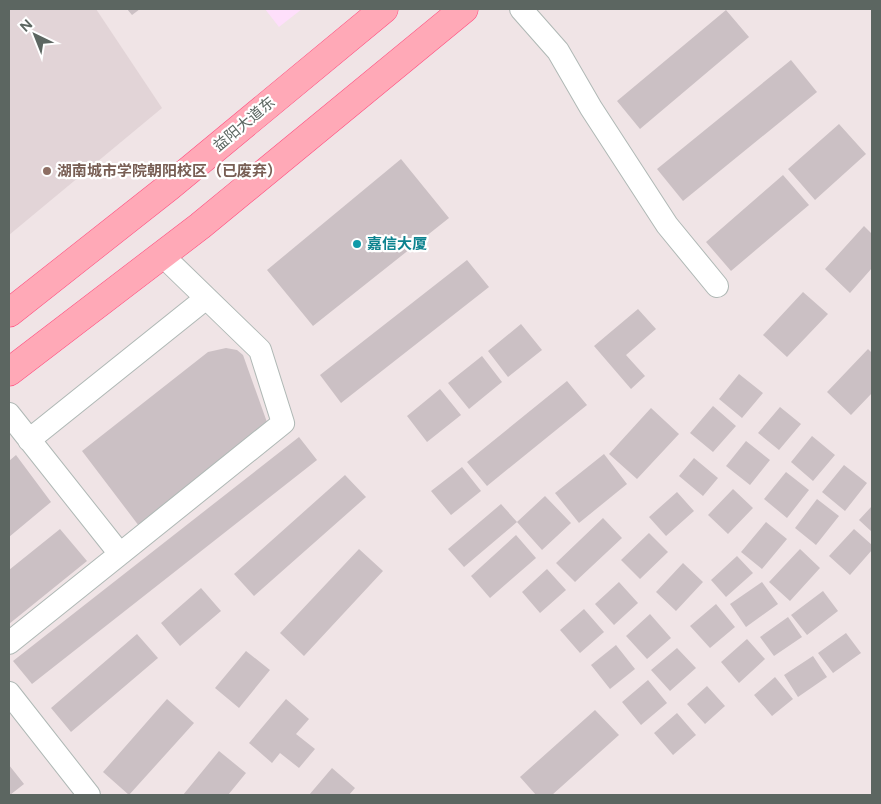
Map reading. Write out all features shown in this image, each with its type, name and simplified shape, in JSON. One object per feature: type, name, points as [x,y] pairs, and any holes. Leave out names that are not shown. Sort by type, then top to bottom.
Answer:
[{"type":"main road","name":"益阳大道东","points":[[9,313],[170,186],[384,9]]},
{"type":"main road","points":[[9,372],[162,255],[464,9]]},
{"type":"street","points":[[520,9],[558,51],[591,108],[667,226],[717,286]]},
{"type":"street","points":[[9,643],[284,422],[260,350],[205,299],[162,255]]},
{"type":"street","points":[[29,440],[205,299]]},
{"type":"street","points":[[9,414],[120,554]]},
{"type":"street","points":[[9,693],[90,795]]},
{"type":"shaded area","name":"湖南城市学院朝阳校区（已废弃）","points":[[9,9],[96,9],[162,108],[9,235]]},
{"type":"shaded area","points":[[265,9],[302,9],[279,27]]},
{"type":"building","points":[[127,9],[140,9],[132,15]]},
{"type":"building","points":[[726,10],[749,37],[640,129],[617,101]]},
{"type":"building","points":[[791,60],[817,92],[683,201],[657,169]]},
{"type":"building","points":[[839,124],[866,154],[815,200],[788,169]]},
{"type":"building","name":"嘉信大厦","points":[[401,159],[449,218],[313,326],[267,270]]},
{"type":"building","points":[[783,175],[809,205],[731,271],[706,242]]},
{"type":"building","points":[[864,226],[872,234],[872,268],[850,293],[825,269]]},
{"type":"building","points":[[467,260],[489,287],[341,403],[320,375]]},
{"type":"building","points":[[803,292],[828,314],[787,357],[763,335]]},
{"type":"building","points":[[638,309],[656,329],[626,355],[645,376],[631,389],[594,346]]},
{"type":"building","points":[[521,324],[542,350],[508,377],[488,351]]},
{"type":"building","points":[[226,348],[237,350],[243,355],[268,425],[139,526],[82,451],[208,352]]},
{"type":"building","points":[[868,349],[872,353],[872,393],[851,415],[827,392]]},
{"type":"building","points":[[482,356],[502,382],[469,409],[448,383]]},
{"type":"building","points":[[739,374],[763,393],[742,418],[719,399]]},
{"type":"building","points":[[567,381],[587,405],[487,486],[467,462]]},
{"type":"building","points":[[440,389],[461,415],[427,442],[407,416]]},
{"type":"building","points":[[713,406],[736,426],[713,452],[690,433]]},
{"type":"building","points":[[780,407],[801,424],[779,450],[758,433]]},
{"type":"building","points":[[651,408],[679,434],[637,479],[609,454]]},
{"type":"building","points":[[812,436],[835,455],[813,481],[791,462]]},
{"type":"building","points":[[299,437],[317,460],[32,684],[13,661]]},
{"type":"building","points":[[746,441],[770,460],[750,485],[726,466]]},
{"type":"building","points":[[604,454],[627,484],[579,523],[555,493]]},
{"type":"building","points":[[16,455],[51,502],[9,537],[9,461]]},
{"type":"building","points":[[694,458],[718,478],[703,496],[679,476]]},
{"type":"building","points":[[844,465],[867,483],[845,511],[822,492]]},
{"type":"building","points":[[462,467],[481,491],[451,515],[431,491]]},
{"type":"building","points":[[786,472],[809,490],[787,518],[764,499]]},
{"type":"building","points":[[345,475],[366,497],[254,596],[234,574]]},
{"type":"building","points":[[733,489],[753,508],[728,534],[708,515]]},
{"type":"building","points":[[677,492],[694,511],[666,536],[649,517]]},
{"type":"building","points":[[545,496],[571,523],[542,550],[517,522]]},
{"type":"building","points":[[817,499],[839,516],[816,545],[795,528]]},
{"type":"building","points":[[501,504],[517,522],[464,567],[448,549]]},
{"type":"building","points":[[872,506],[872,532],[859,520]]},
{"type":"building","points":[[603,518],[622,538],[575,582],[556,563]]},
{"type":"building","points":[[766,522],[787,539],[762,569],[741,552]]},
{"type":"building","points":[[60,529],[87,561],[9,624],[9,570]]},
{"type":"building","points":[[854,529],[872,545],[872,550],[850,575],[829,556]]},
{"type":"building","points":[[649,533],[668,552],[640,579],[621,560]]},
{"type":"building","points":[[516,535],[536,558],[490,598],[471,576]]},
{"type":"building","points":[[359,549],[383,571],[304,656],[280,633]]},
{"type":"building","points":[[800,549],[820,568],[790,601],[769,582]]},
{"type":"building","points":[[737,556],[753,573],[726,597],[711,580]]},
{"type":"building","points":[[683,563],[703,582],[676,611],[656,592]]},
{"type":"building","points":[[547,569],[566,590],[540,613],[522,592]]},
{"type":"building","points":[[619,582],[638,603],[614,625],[595,604]]},
{"type":"building","points":[[762,582],[778,604],[746,627],[730,604]]},
{"type":"building","points":[[201,588],[221,611],[180,646],[161,623]]},
{"type":"building","points":[[823,591],[838,611],[807,635],[791,615]]},
{"type":"building","points":[[716,604],[735,627],[710,648],[690,626]]},
{"type":"building","points":[[584,609],[604,632],[580,653],[560,630]]},
{"type":"building","points":[[650,614],[671,638],[647,659],[626,636]]},
{"type":"building","points":[[788,617],[802,637],[774,656],[760,637]]},
{"type":"building","points":[[846,633],[861,653],[833,673],[818,653]]},
{"type":"building","points":[[137,634],[158,658],[71,732],[51,708]]},
{"type":"building","points":[[747,639],[765,659],[739,683],[721,662]]},
{"type":"building","points":[[616,645],[635,669],[610,689],[591,665]]},
{"type":"building","points":[[677,648],[696,668],[670,691],[651,670]]},
{"type":"building","points":[[246,651],[270,670],[239,708],[215,688]]},
{"type":"building","points":[[813,656],[827,677],[798,697],[784,675]]},
{"type":"building","points":[[775,677],[793,699],[772,716],[754,695]]},
{"type":"building","points":[[648,680],[667,703],[641,725],[622,702]]},
{"type":"building","points":[[707,686],[725,706],[705,724],[687,704]]},
{"type":"building","points":[[167,699],[194,723],[129,795],[103,772]]},
{"type":"building","points":[[286,699],[309,719],[296,734],[315,749],[299,768],[280,753],[272,763],[249,743]]},
{"type":"building","points":[[595,710],[619,735],[552,795],[536,795],[520,777]]},
{"type":"building","points":[[677,713],[696,735],[673,755],[654,733]]},
{"type":"building","points":[[219,751],[246,773],[228,795],[183,795]]},
{"type":"building","points":[[9,765],[24,784],[10,795],[9,795]]},
{"type":"building","points":[[332,768],[355,788],[349,795],[309,795]]},
{"type":"place","name":"湖南城市学院朝阳校区（已废弃）","points":[[47,171]]},
{"type":"place","name":"嘉信大厦","points":[[357,244]]}]
